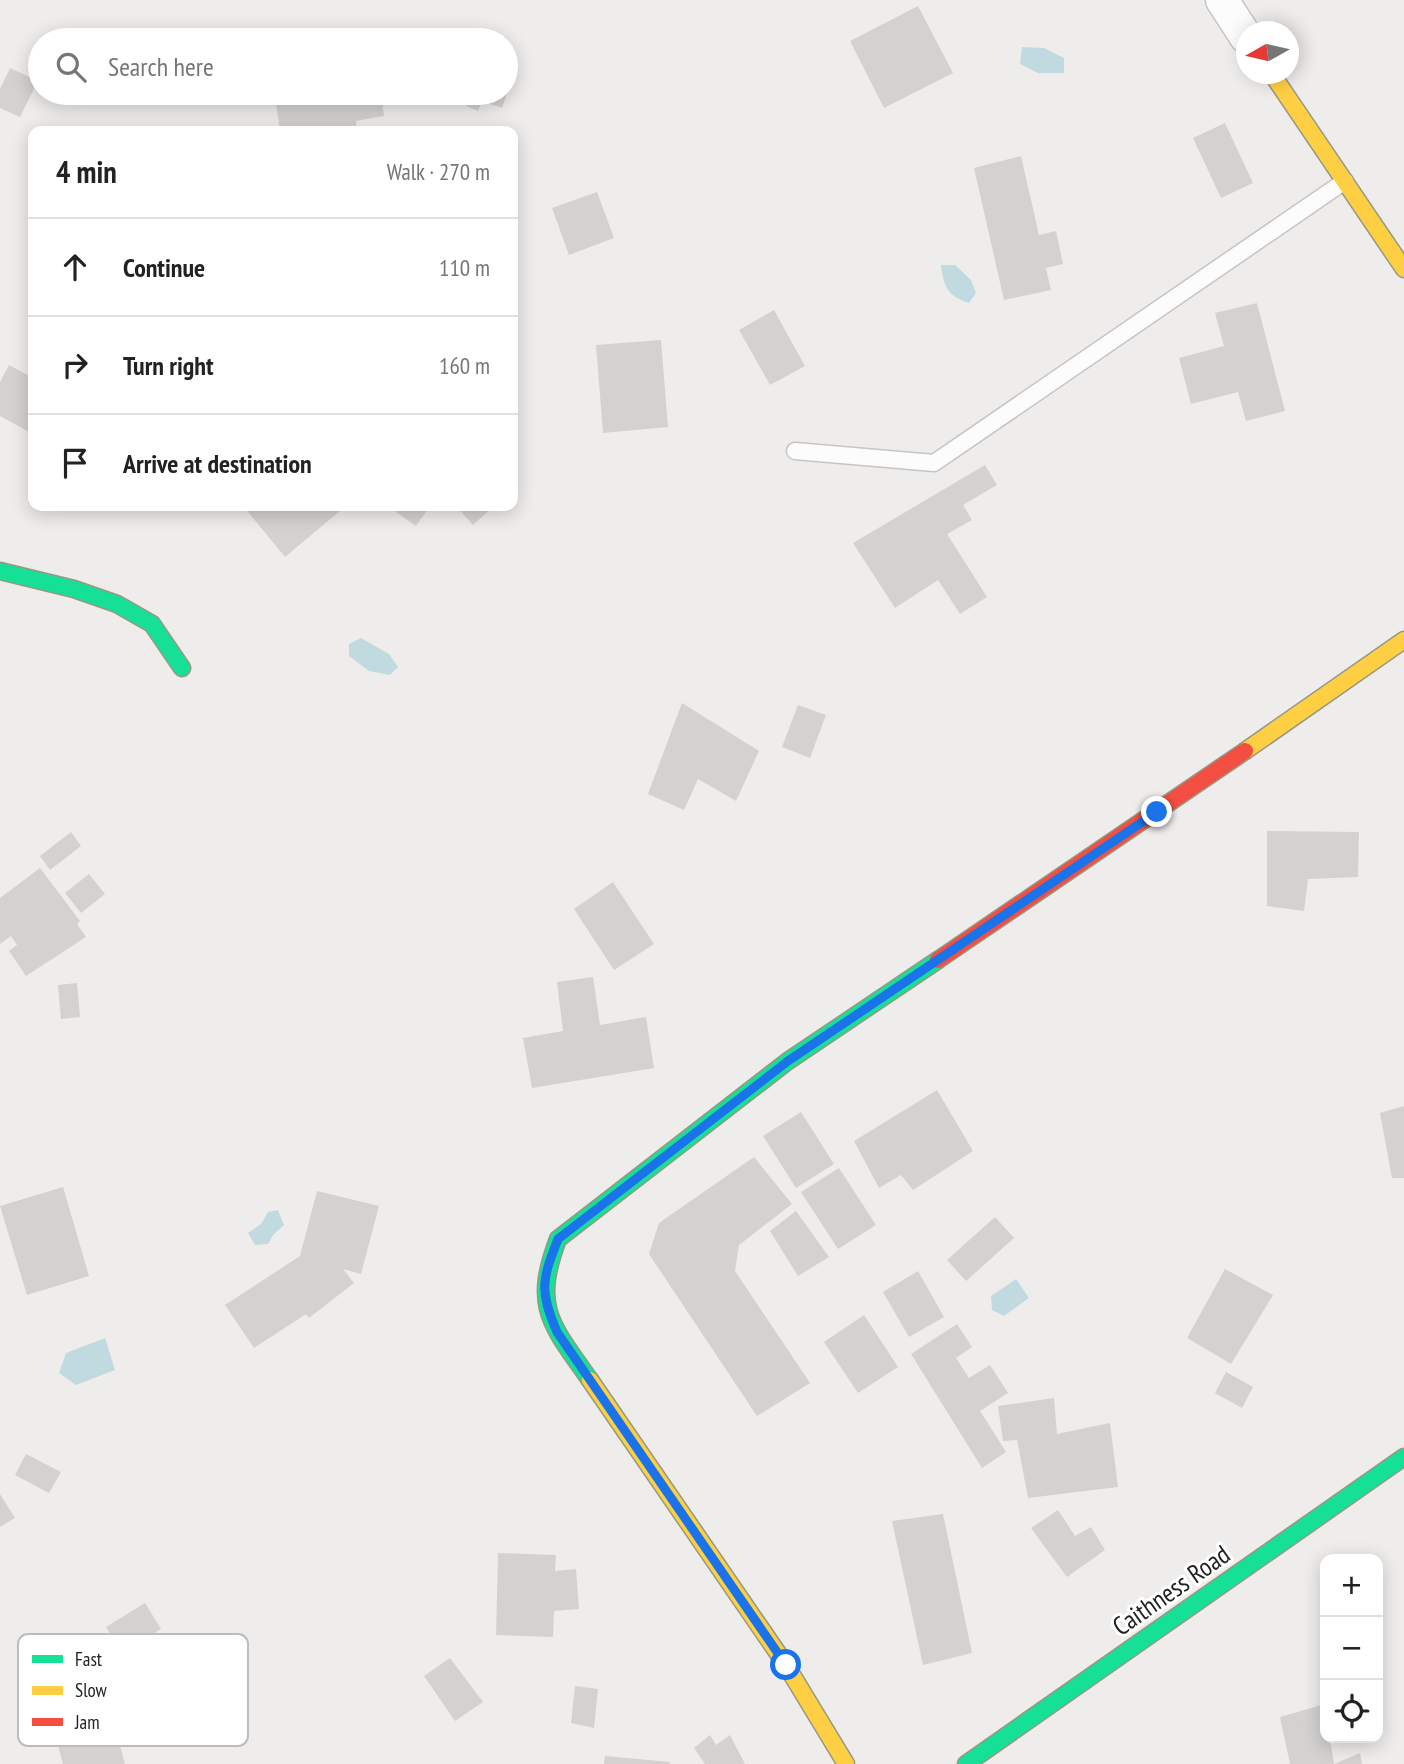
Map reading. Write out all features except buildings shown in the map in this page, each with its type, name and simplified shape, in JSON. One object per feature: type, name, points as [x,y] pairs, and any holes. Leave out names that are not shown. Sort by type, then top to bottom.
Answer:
[{"type":"street","points":[[1222,0],[1236,21]]},
{"type":"street","points":[[1279,84],[1404,270]]},
{"type":"street","points":[[0,571],[74,589],[117,604],[152,624],[182,668]]},
{"type":"street","points":[[846,1764],[778,1653],[557,1332],[546,1306],[544,1290],[546,1270],[558,1239],[788,1061],[1157,812],[1404,640]]},
{"type":"street","name":"Caithness Road","points":[[965,1764],[1404,1457]]},
{"type":"lane","points":[[795,451],[934,463],[1345,181]]},
{"type":"water","points":[[1022,47],[1044,48],[1064,58],[1064,73],[1038,73],[1020,64]]},
{"type":"water","points":[[941,265],[955,265],[971,280],[976,293],[969,303],[948,290]]},
{"type":"water","points":[[361,638],[389,654],[398,667],[390,675],[369,671],[349,656],[349,644]]},
{"type":"water","points":[[278,1210],[284,1225],[268,1244],[255,1245],[248,1233],[261,1224],[268,1212]]},
{"type":"water","points":[[1016,1279],[1029,1298],[1004,1316],[992,1310],[991,1296]]},
{"type":"water","points":[[105,1338],[115,1370],[76,1385],[59,1373],[66,1353]]},
{"type":"traffic: fast","points":[[0,571],[74,589],[117,604],[152,624],[182,668]]},
{"type":"traffic: fast","points":[[590,1380],[556,1329],[546,1299],[550,1263],[558,1239],[788,1061],[938,960]]},
{"type":"traffic: fast","points":[[966,1764],[1404,1457]]},
{"type":"traffic: slow","points":[[1279,84],[1404,269]]},
{"type":"traffic: slow","points":[[1245,751],[1404,640]]},
{"type":"traffic: slow","points":[[590,1380],[786,1665],[846,1764]]},
{"type":"traffic: jam","points":[[938,960],[1245,751]]},
{"type":"route","points":[[786,1665],[557,1332],[546,1306],[544,1290],[546,1270],[558,1239],[788,1061],[1157,812]]}]
